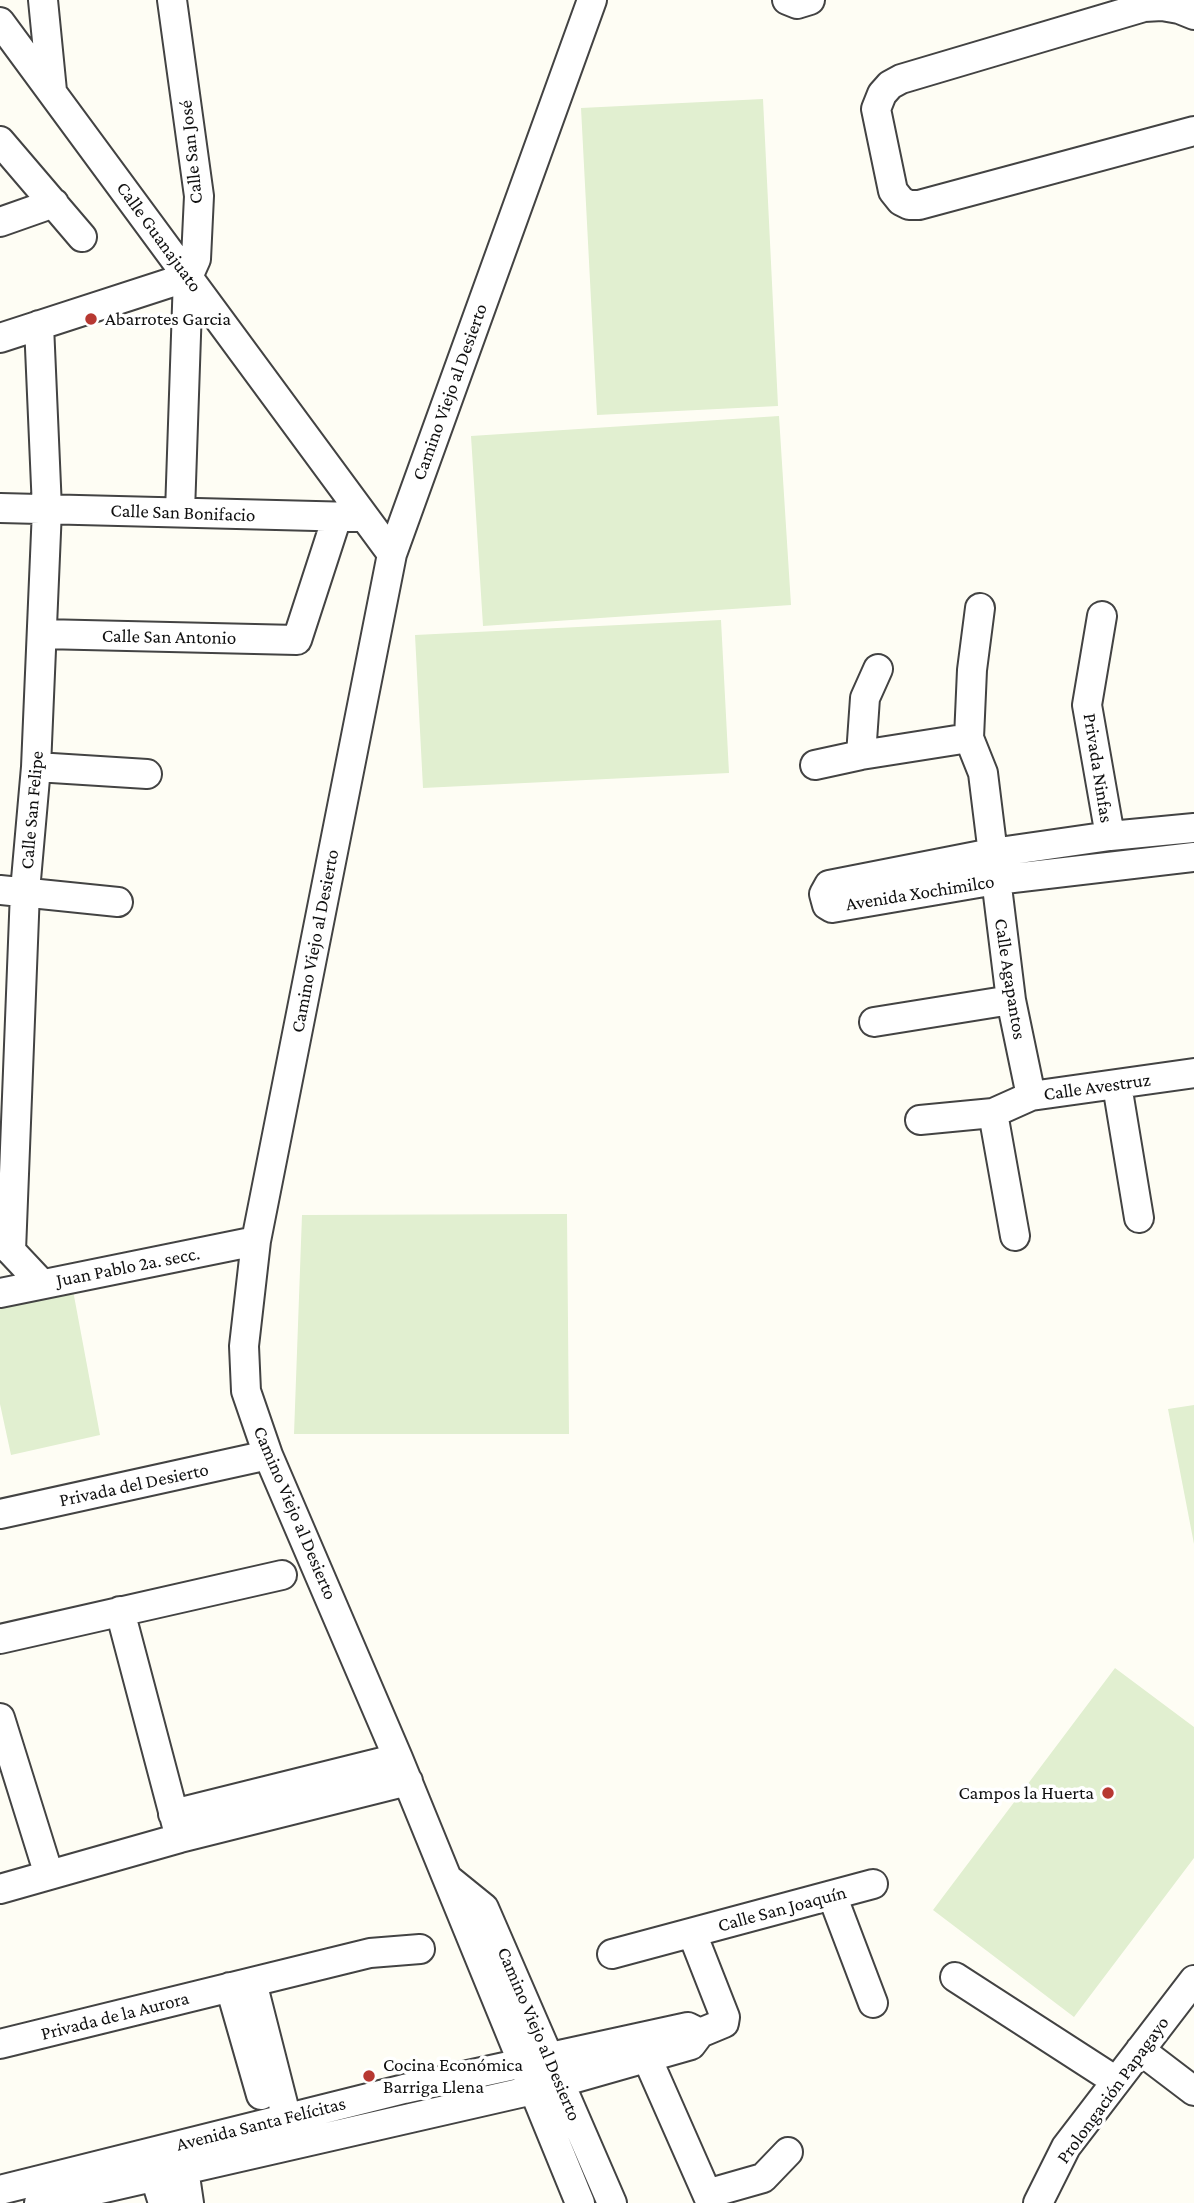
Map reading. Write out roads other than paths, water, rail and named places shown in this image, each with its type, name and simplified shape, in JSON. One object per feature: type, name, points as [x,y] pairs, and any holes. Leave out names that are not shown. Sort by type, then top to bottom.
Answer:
[{"type":"street","points":[[43,0],[52,93]]},
{"type":"street","name":"Calle San José","points":[[172,0],[199,196],[196,259],[188,277],[180,512]]},
{"type":"street","name":"Camino Viejo al Desierto","points":[[580,2203],[541,2074],[484,1908],[447,1878],[268,1455],[246,1391],[244,1346],[256,1241],[392,554],[592,0]]},
{"type":"street","points":[[1194,15],[1162,6],[1132,10],[901,79],[890,85],[882,94],[876,109],[893,191],[901,201],[909,205],[919,205],[1194,131]]},
{"type":"street","name":"Calle Guanajuato","points":[[0,22],[392,554]]},
{"type":"street","points":[[0,141],[82,236]]},
{"type":"street","points":[[0,222],[54,203]]},
{"type":"street","points":[[0,338],[188,277]]},
{"type":"street","name":"Calle San Felipe","points":[[39,325],[47,509],[36,767],[12,891],[6,1250],[42,1284]]},
{"type":"street","name":"Calle San Bonifacio","points":[[0,508],[365,518]]},
{"type":"street","name":"Calle San Antonio","points":[[42,634],[297,640],[337,517]]},
{"type":"street","points":[[815,765],[969,738],[972,670],[980,608]]},
{"type":"street","name":"Privada Ninfas","points":[[1102,616],[1087,705],[1110,836]]},
{"type":"street","points":[[861,755],[865,698],[878,669]]},
{"type":"street","name":"Calle Agapantos","points":[[969,738],[983,773],[1011,1000],[1031,1096]]},
{"type":"street","points":[[36,767],[147,774]]},
{"type":"street","name":"Avenida Xochimilco","points":[[1194,828],[1110,836],[994,867],[832,908],[824,900],[828,885],[994,867],[1194,857]]},
{"type":"street","points":[[12,891],[118,902]]},
{"type":"street","points":[[874,1023],[1011,1000]]},
{"type":"street","name":"Calle Avestruz","points":[[920,1120],[993,1113],[1031,1096],[1194,1073]]},
{"type":"street","points":[[1117,1085],[1139,1218]]},
{"type":"street","points":[[993,1113],[1015,1237]]},
{"type":"street","name":"Juan Pablo 2a. secc.","points":[[0,1293],[256,1241]]},
{"type":"street","name":"Privada del Desierto","points":[[0,1514],[268,1455]]},
{"type":"street","points":[[0,1639],[282,1575]]},
{"type":"street","points":[[120,1611],[177,1826]]},
{"type":"street","points":[[0,1718],[49,1875]]},
{"type":"street","points":[[0,1889],[49,1875],[177,1826],[403,1770]]},
{"type":"street","name":"Calle San Joaquín","points":[[612,1954],[873,1884]]},
{"type":"street","points":[[832,1895],[873,2003]]},
{"type":"street","name":"Calle San Joaquín","points":[[692,1933],[725,2017],[712,2028]]},
{"type":"street","name":"Privada de la Aurora","points":[[0,2044],[370,1953],[421,1949]]},
{"type":"street","points":[[955,1977],[1116,2081]]},
{"type":"street","name":"Prolongación Papagayo","points":[[1038,2203],[1066,2147],[1194,1980]]},
{"type":"street","points":[[241,1985],[281,2133]]},
{"type":"street","name":"Avenida Santa Felícitas","points":[[0,2190],[151,2164],[643,2048],[691,2045],[712,2028]]},
{"type":"street","points":[[643,2048],[709,2199],[763,2178],[788,2152]]},
{"type":"street","points":[[1140,2050],[1194,2091]]},
{"type":"street","name":"Camino Viejo al Desierto","points":[[541,2074],[612,2203]]},
{"type":"street","name":"Avenida Santa Felícitas","points":[[38,2203],[151,2164],[184,2169],[281,2133]]},
{"type":"street","points":[[151,2164],[180,2202]]},
{"type":"street","points":[[180,2202],[184,2169]]},
{"type":"place","name":"Abarrotes Garcia","points":[[91,319]]},
{"type":"place","name":"Campos la Huerta","points":[[1108,1793]]},
{"type":"place","name":"Cocina Económica Barriga Llena","points":[[369,2076]]}]
